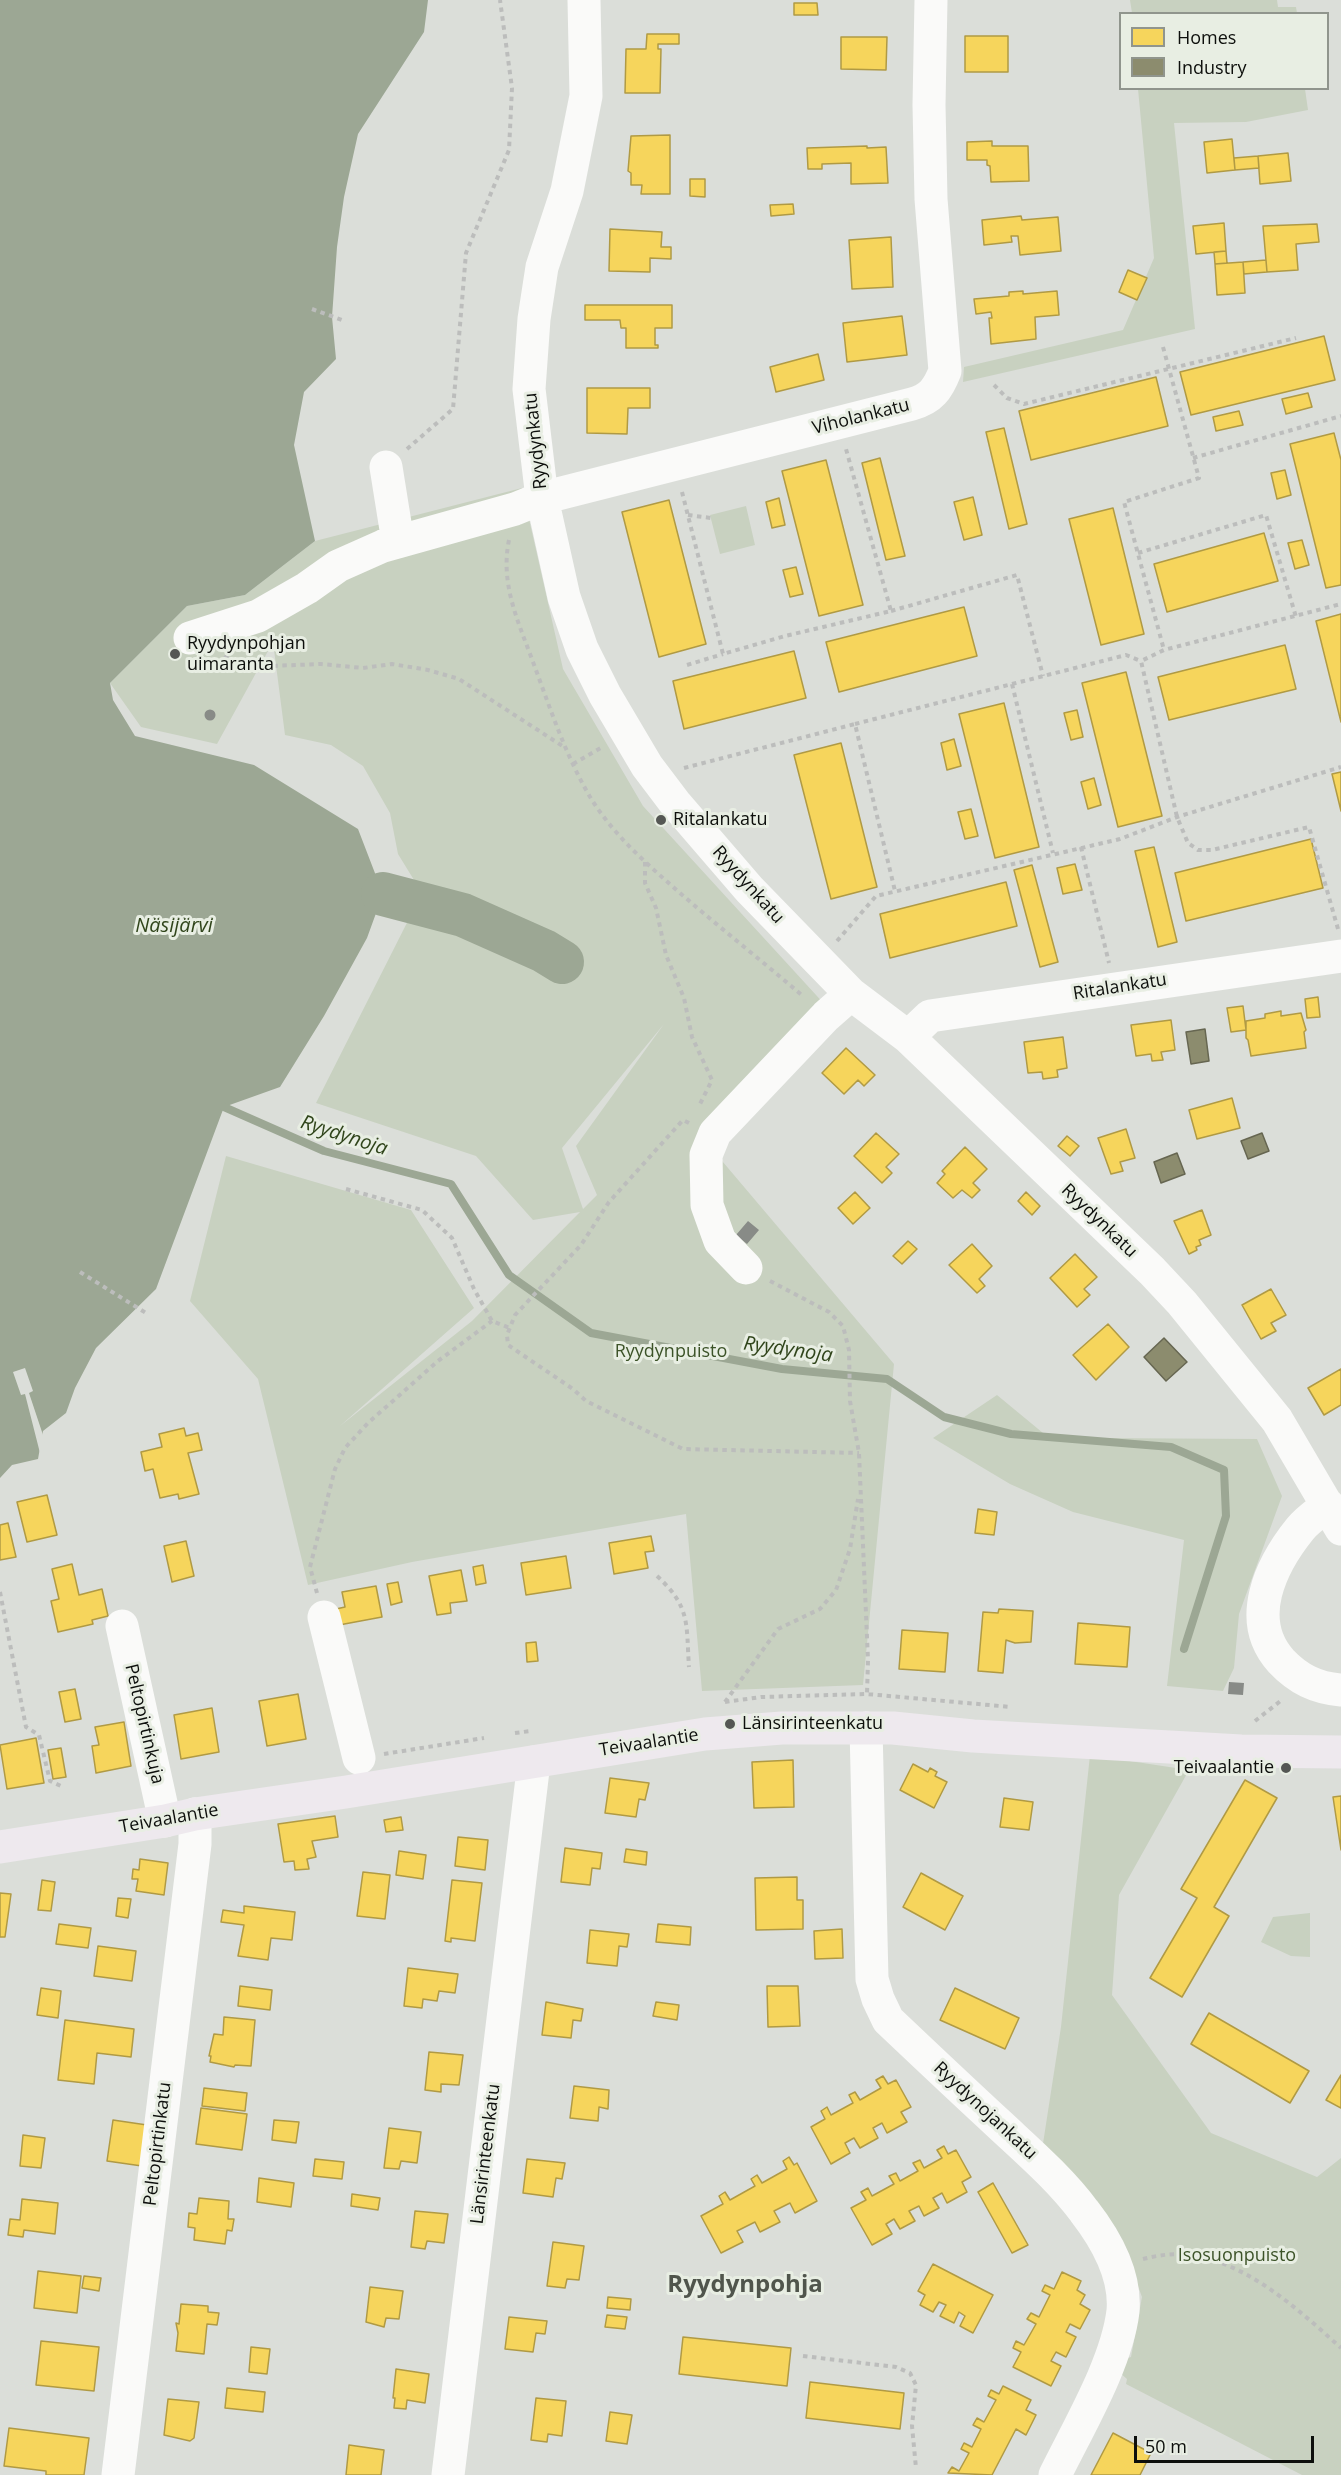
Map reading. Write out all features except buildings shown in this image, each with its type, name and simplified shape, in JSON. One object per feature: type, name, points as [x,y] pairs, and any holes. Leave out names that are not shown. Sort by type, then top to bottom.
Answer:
[{"type":"main road","name":"Teivaalantie","points":[[0,1847],[705,1734],[782,1728],[866,1728],[1241,1751],[1341,1752]]},
{"type":"street","name":"Ryydynkatu","points":[[584,0],[586,96],[567,190],[542,267],[534,319],[529,389],[529,503],[582,649],[605,695],[654,776],[749,889],[851,994],[908,1037],[1152,1271],[1182,1303],[1277,1420],[1334,1517]]},
{"type":"street","name":"Viholankatu","points":[[190,638],[258,616],[307,588],[338,566],[398,542],[529,503],[924,401],[932,395],[945,372],[931,199],[928,105],[931,0]]},
{"type":"street","points":[[386,467],[398,542]]},
{"type":"street","name":"Ritalankatu","points":[[908,1037],[930,1016],[1341,956]]},
{"type":"street","points":[[746,1268],[720,1241],[707,1205],[703,1128],[851,994]]},
{"type":"street","points":[[1334,1517],[1301,1527],[1269,1582],[1262,1605],[1263,1627],[1277,1656],[1292,1673],[1313,1685],[1341,1690]]},
{"type":"street","points":[[324,1617],[359,1758]]},
{"type":"street","name":"Peltopirtinkuja","points":[[122,1626],[180,1817]]},
{"type":"street","name":"Ryydynojankatu","points":[[866,1728],[872,1979],[883,2010],[888,2020],[1038,2161],[1084,2211],[1116,2265],[1123,2310],[1117,2336],[1108,2365],[1055,2475]]},
{"type":"street","name":"Länsirinteenkatu","points":[[448,2475],[534,1762]]},
{"type":"street","name":"Peltopirtinkatu","points":[[118,2475],[193,1855],[180,1817]]},
{"type":"path","points":[[386,467],[453,409],[466,253],[510,150],[512,88],[500,0]]},
{"type":"path","points":[[312,309],[342,320]]},
{"type":"path","points":[[994,385],[1006,398],[1024,404],[1296,338]]},
{"type":"path","points":[[1163,348],[1199,478],[1124,502],[1164,650]]},
{"type":"path","points":[[1193,458],[1341,416]]},
{"type":"path","points":[[839,422],[891,611]]},
{"type":"path","points":[[675,464],[723,654]]},
{"type":"path","points":[[529,503],[505,561],[507,583],[564,747],[585,789],[606,820],[645,862],[826,1016]]},
{"type":"path","points":[[688,515],[711,518]]},
{"type":"path","points":[[1138,553],[1266,515],[1296,617]]},
{"type":"path","points":[[687,665],[784,636],[891,611],[1017,575],[1042,676]]},
{"type":"path","points":[[654,776],[1126,655],[1141,661],[1164,650],[1341,604]]},
{"type":"path","points":[[1141,661],[1178,817],[1188,843],[1198,850],[1212,850],[1309,826],[1341,939]]},
{"type":"path","points":[[244,667],[321,664],[363,668],[392,664],[428,669],[459,679],[564,747]]},
{"type":"path","points":[[1012,684],[1053,853]]},
{"type":"path","points":[[855,724],[895,891]]},
{"type":"path","points":[[819,962],[876,896],[1120,839],[1178,817],[1341,767]]},
{"type":"path","points":[[1081,847],[1114,988]]},
{"type":"path","points":[[645,862],[645,883],[656,908],[666,956],[684,998],[692,1037],[712,1080],[703,1128],[683,1120],[609,1202],[581,1245],[515,1315],[507,1335],[508,1344],[573,1389],[586,1401],[683,1449],[859,1453]]},
{"type":"path","points":[[346,1189],[422,1210],[452,1238],[474,1289],[492,1321],[510,1328]]},
{"type":"path","points":[[746,1268],[829,1312],[843,1326],[849,1350],[850,1401],[859,1453],[868,1660],[867,1694]]},
{"type":"path","points":[[80,1272],[146,1313]]},
{"type":"path","points":[[324,1617],[310,1567],[335,1469],[345,1448],[368,1423],[438,1361],[492,1321]]},
{"type":"path","points":[[725,1701],[778,1629],[802,1620],[820,1609],[836,1590],[850,1549],[859,1489]]},
{"type":"path","points":[[657,1576],[670,1588],[686,1614],[689,1667]]},
{"type":"path","points":[[0,1592],[26,1727],[39,1736],[50,1781],[63,1787]]},
{"type":"path","points":[[1255,1721],[1290,1693]]},
{"type":"path","points":[[1116,2265],[1151,2257],[1179,2254],[1203,2256],[1252,2278],[1317,2325],[1341,2348]]},
{"type":"path","points":[[803,2356],[896,2367],[910,2373],[916,2385],[912,2426],[916,2468]]},
{"type":"green space","points":[[1130,0],[1277,0],[1278,7],[1296,7],[1297,12],[1132,12]]},
{"type":"green space","points":[[1138,90],[1305,90],[1308,110],[1246,122],[1174,123],[1195,329],[963,382],[964,367],[1123,330],[1154,258]]},
{"type":"green space","name":"Ryydynpuisto","points":[[522,488],[563,669],[643,806],[838,1019],[717,1155],[894,1364],[863,1685],[702,1691],[686,1514],[412,1562],[308,1585],[258,1379],[190,1301],[226,1156],[411,1210],[474,1308],[340,1426],[472,1321],[580,1212],[533,1220],[476,1156],[316,1103],[422,893],[398,854],[390,813],[363,766],[331,745],[285,735],[273,642],[217,744],[141,727],[110,683],[187,606],[245,595],[315,541]],"holes":[[[664,1024],[576,1146],[597,1195],[583,1209],[562,1148]]]},
{"type":"green space","points":[[746,506],[755,545],[720,554],[710,515]]},
{"type":"green space","points":[[997,1395],[1043,1433],[1091,1438],[1257,1439],[1282,1496],[1239,1614],[1234,1668],[1223,1691],[1167,1686],[1184,1540],[1073,1512],[1010,1484],[933,1438]]},
{"type":"green space","name":"Isosuonpuisto","points":[[1090,1755],[1189,1770],[1119,1895],[1112,1995],[1211,2133],[1317,2177],[1341,2158],[1341,2475],[1302,2475],[1126,2384],[1127,2379],[1119,2372],[1124,2359],[1131,2357],[1142,2297],[1121,2240],[1042,2150],[1061,2027]]},
{"type":"green space","points":[[1310,1913],[1310,1957],[1291,1956],[1261,1942],[1273,1917]]},
{"type":"water","name":"Näsijärvi","points":[[0,0],[428,0],[424,32],[358,134],[344,197],[337,247],[332,317],[336,359],[304,392],[294,445],[315,541],[245,595],[187,606],[110,683],[113,700],[135,736],[254,765],[358,829],[383,894],[367,938],[324,1016],[280,1087],[224,1107],[156,1289],[96,1348],[75,1388],[66,1413],[43,1431],[38,1459],[12,1465],[0,1478]]},
{"type":"pier","points":[[25,1368],[33,1391],[29,1393],[45,1441],[43,1452],[40,1453],[25,1394],[21,1395],[13,1372]]},
{"type":"waterway","points":[[383,894],[463,915],[544,951],[562,962]]},
{"type":"waterway","name":"Ryydynoja","points":[[224,1107],[324,1151],[451,1184],[509,1275],[591,1333],[782,1369],[887,1379],[944,1417],[1011,1434],[1171,1447],[1224,1470],[1226,1516],[1184,1649]]},
{"type":"place","name":"Ryydynpohjan uimaranta","points":[[175,654]]},
{"type":"place","name":"Ritalankatu","points":[[661,820]]},
{"type":"place","name":"Länsirinteenkatu","points":[[730,1724]]},
{"type":"place","name":"Teivaalantie","points":[[1286,1768]]},
{"type":"district","name":"Ryydynpohja","points":[[745,2285]]}]
